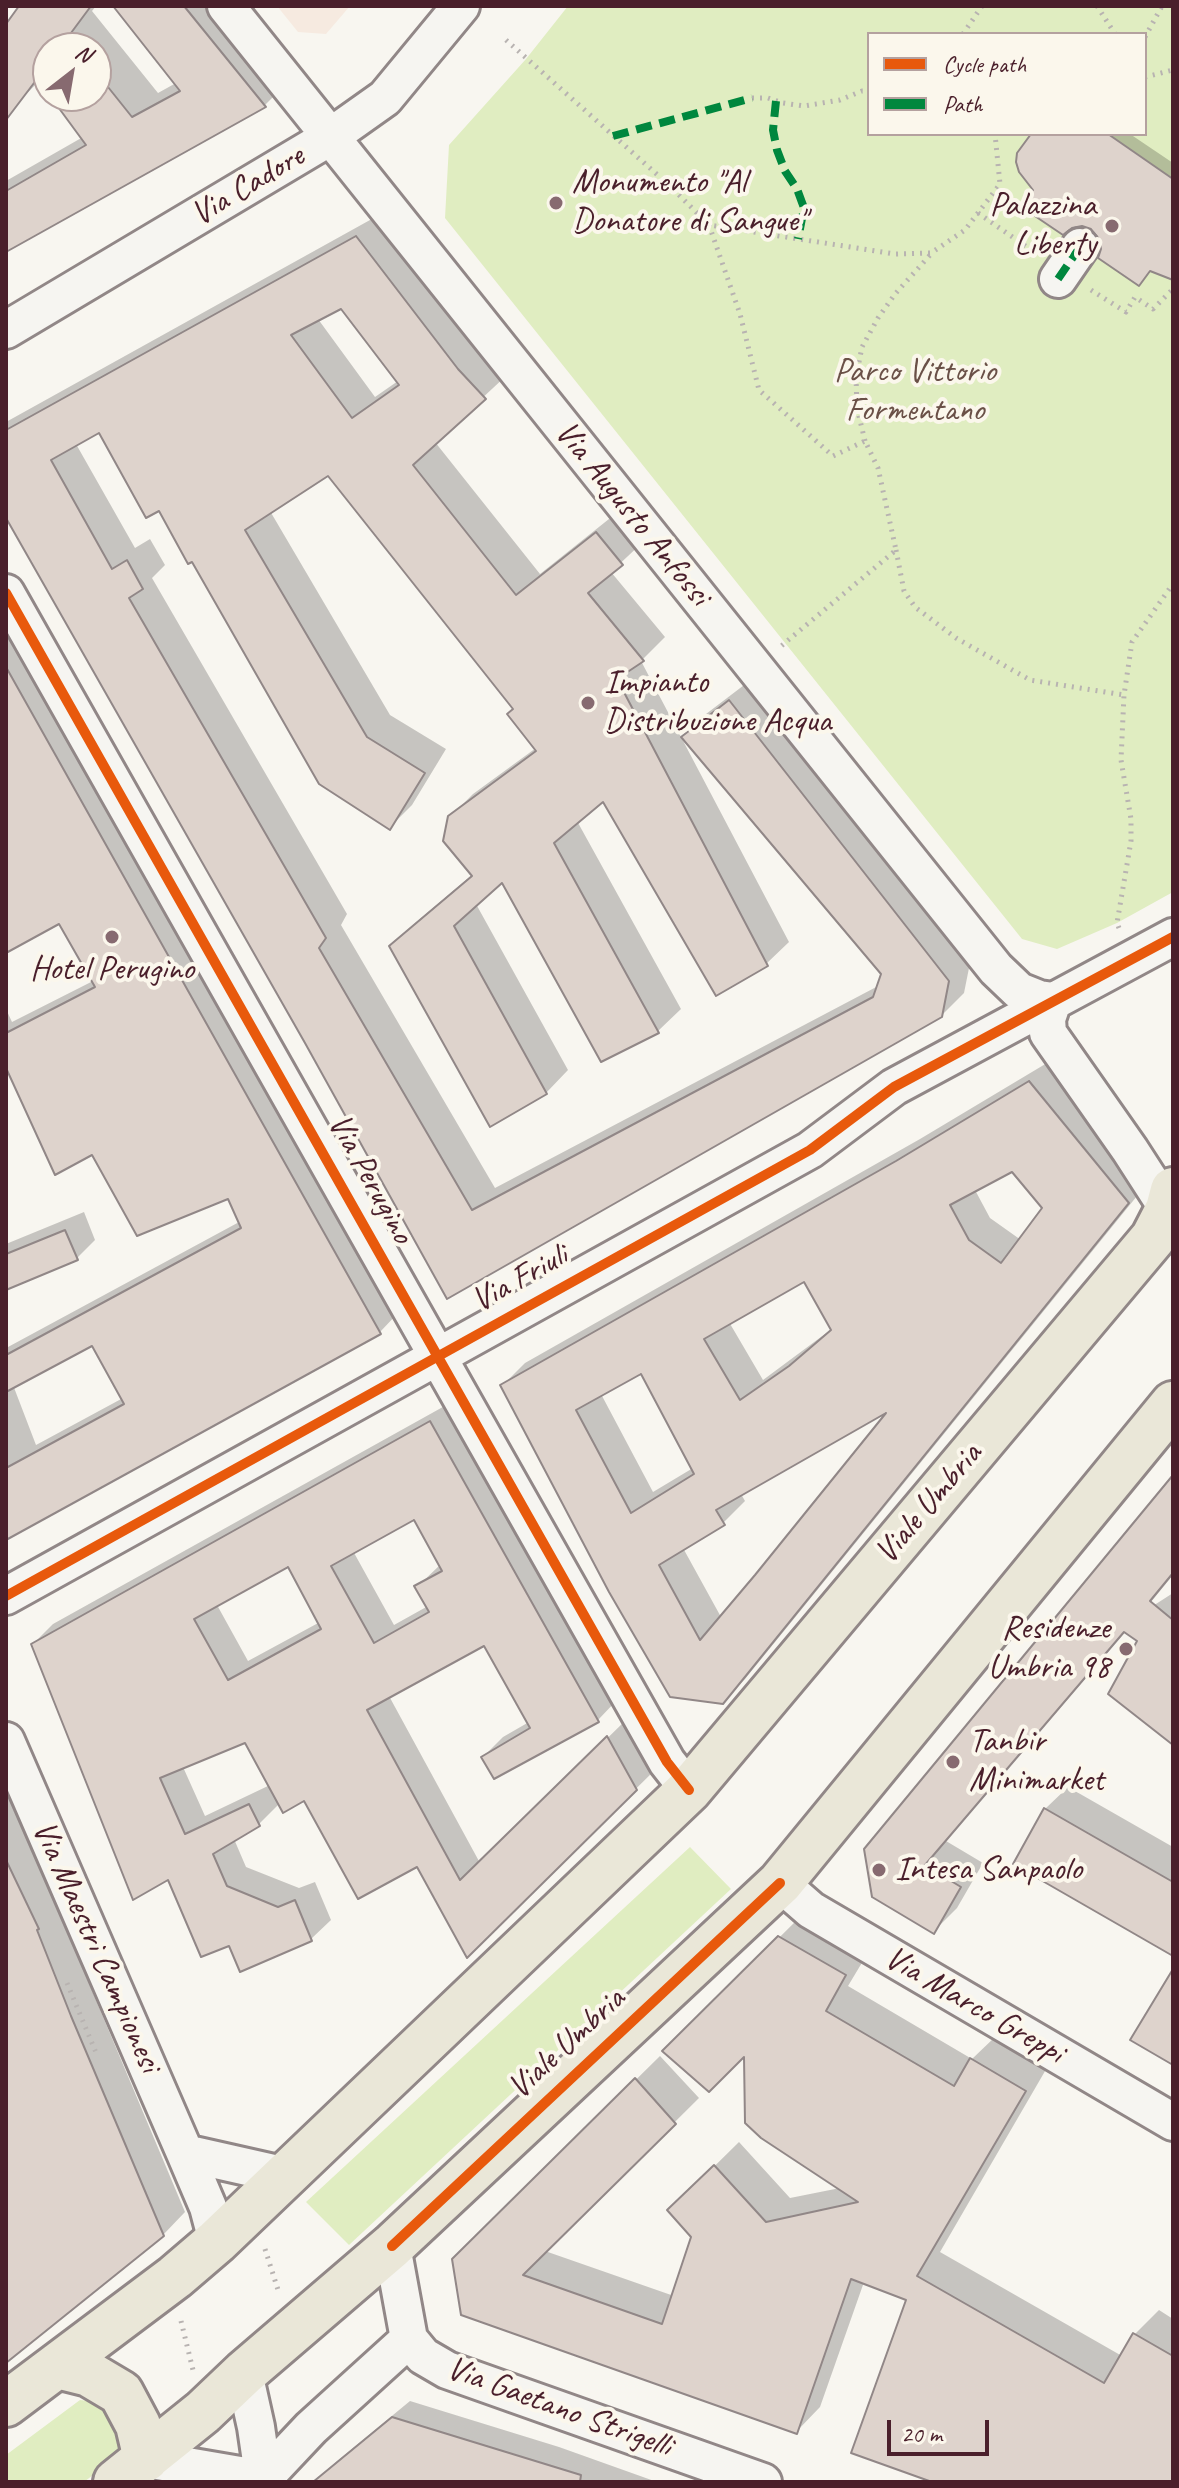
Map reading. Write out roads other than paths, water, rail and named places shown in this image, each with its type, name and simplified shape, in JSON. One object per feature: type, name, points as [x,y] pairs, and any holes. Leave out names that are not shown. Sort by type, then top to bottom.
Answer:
[{"type":"main road","name":"Viale Umbria","points":[[6,2404],[175,2277],[217,2241],[689,1790],[1153,1238],[1171,1205]]},
{"type":"main road","name":"Viale Umbria","points":[[131,2470],[203,2412],[392,2246],[780,1883],[1173,1404]]},
{"type":"main road","points":[[57,2366],[89,2374],[121,2393],[138,2425],[131,2470]]},
{"type":"street","name":"Via Augusto Anfossi","points":[[226,6],[996,969],[1019,991],[1053,1001]]},
{"type":"street","name":"Via Cadore","points":[[6,330],[330,137],[385,98],[461,6]]},
{"type":"street","points":[[1058,279],[1080,247]]},
{"type":"street","name":"Via Perugino","points":[[6,593],[667,1762],[689,1790]]},
{"type":"street","name":"Via Friuli","points":[[6,1596],[810,1150],[894,1087],[1173,937]]},
{"type":"street","points":[[1053,1001],[1047,1019],[1048,1033],[1171,1205]]},
{"type":"street","name":"Via Maestri Campionesi","points":[[6,1741],[208,2207],[217,2241]]},
{"type":"street","name":"Via Marco Greppi","points":[[780,1883],[811,1910],[1173,2122]]},
{"type":"street","points":[[185,2153],[287,2176]]},
{"type":"street","points":[[264,2480],[311,2428],[409,2339],[392,2246]]},
{"type":"street","name":"Via Gaetano Strigelli","points":[[409,2339],[423,2356],[447,2370],[763,2482]]},
{"type":"street","points":[[244,2373],[264,2480]]},
{"type":"street","points":[[131,2470],[264,2480]]},
{"type":"place","name":"Monumento \"Al Donatore di Sangue\"","points":[[556,203]]},
{"type":"place","name":"Palazzina Liberty","points":[[1112,226]]},
{"type":"place","name":"Impianto Distribuzione Acqua","points":[[588,703]]},
{"type":"place","name":"Hotel Perugino","points":[[112,937]]},
{"type":"place","name":"Residenze Umbria 98","points":[[1126,1649]]},
{"type":"place","name":"Tanbir Minimarket","points":[[953,1762]]},
{"type":"place","name":"Intesa Sanpaolo","points":[[879,1870]]},
{"type":"park label","name":"Parco Vittorio Formentano","points":[[915,392]]}]
